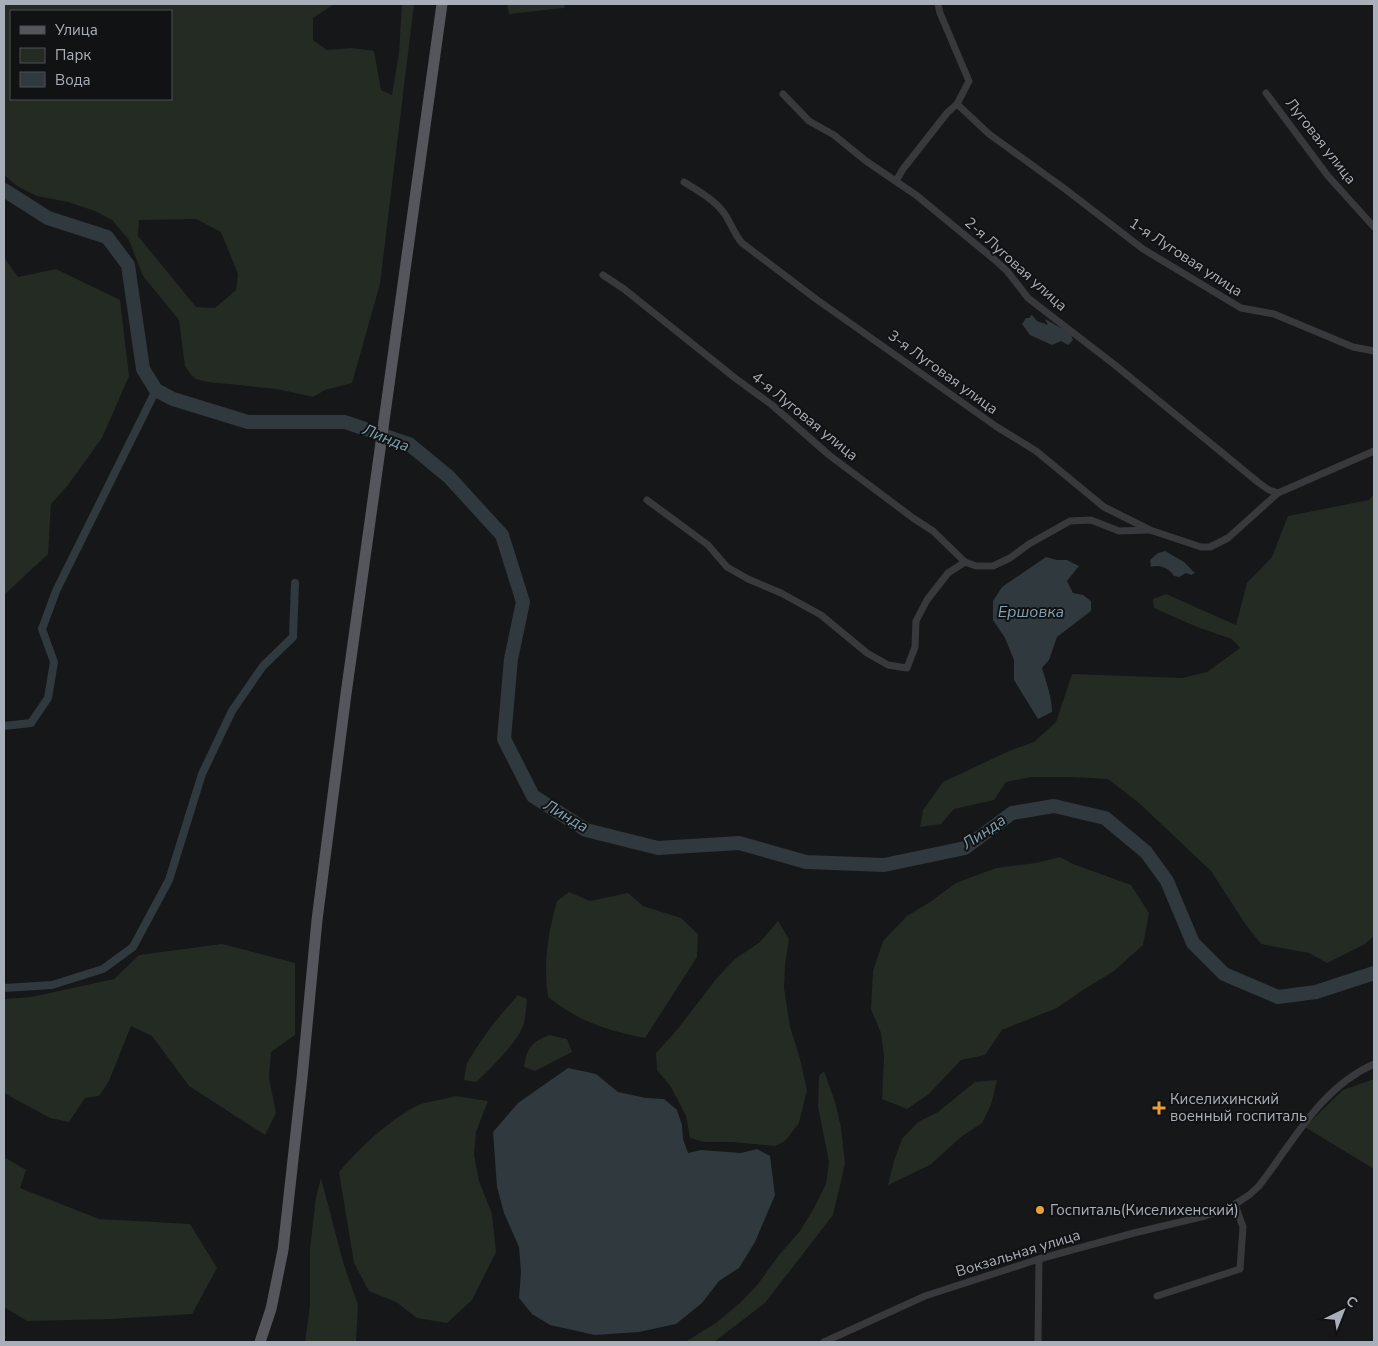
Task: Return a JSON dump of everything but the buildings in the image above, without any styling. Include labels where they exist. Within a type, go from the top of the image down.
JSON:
[{"type":"main road","points":[[260,1342],[271,1309],[284,1242],[317,920],[346,694],[442,4]]},
{"type":"street","points":[[896,181],[903,169],[947,113],[958,104],[969,81],[940,13],[938,4]]},
{"type":"street","name":"Луговая улица","points":[[1266,93],[1328,176],[1374,227]]},
{"type":"street","name":"2-я Луговая улица","points":[[783,94],[809,121],[834,135],[866,161],[896,181],[995,260],[1007,271],[1028,298],[1115,364],[1259,483],[1278,494]]},
{"type":"street","name":"1-я Луговая улица","points":[[958,104],[990,134],[1143,249],[1241,308],[1274,314],[1353,347],[1374,351]]},
{"type":"street","name":"3-я Луговая улица","points":[[684,182],[722,210],[734,235],[742,243],[816,299],[997,427],[1036,451],[1104,507],[1150,530],[1201,547],[1210,547],[1228,538],[1278,494]]},
{"type":"street","name":"4-я Луговая улица","points":[[603,275],[624,289],[735,378],[772,405],[829,455],[913,518],[934,531],[965,562]]},
{"type":"street","points":[[1278,494],[1374,451]]},
{"type":"street","points":[[647,500],[708,545],[727,567],[748,580],[780,593],[822,615],[867,653],[888,665],[907,668],[915,647],[916,621],[927,600],[948,573],[965,562],[976,566],[993,566],[1010,558],[1070,521],[1091,520],[1119,531],[1150,530]]},
{"type":"street","name":"Вокзальная улица","points":[[824,1342],[924,1296],[1039,1259],[1205,1216],[1235,1206],[1259,1186],[1324,1100],[1347,1079],[1374,1064]]},
{"type":"street","points":[[1157,1296],[1240,1269],[1243,1227],[1235,1206]]},
{"type":"street","points":[[1038,1342],[1039,1259]]},
{"type":"green space","points":[[4,4],[334,4],[313,18],[313,40],[327,50],[352,48],[374,51],[381,90],[392,95],[399,53],[402,4],[414,4],[380,284],[352,383],[325,390],[313,397],[277,389],[208,382],[196,379],[185,366],[179,320],[143,276],[129,240],[112,220],[95,211],[68,202],[37,196],[17,186],[4,175]],"holes":[[[196,219],[221,232],[238,274],[236,290],[215,308],[196,307],[138,236],[139,220]]]},
{"type":"green space","points":[[507,4],[565,4],[564,8],[509,14]]},
{"type":"green space","points":[[4,257],[18,277],[56,269],[120,300],[129,376],[102,438],[68,485],[51,504],[48,554],[4,595]]},
{"type":"green space","points":[[1374,494],[1374,936],[1365,944],[1327,963],[1309,953],[1261,944],[1246,925],[1211,871],[1139,803],[1108,779],[1031,777],[1006,782],[994,800],[954,809],[941,824],[920,827],[923,810],[943,782],[1009,751],[1034,742],[1056,722],[1072,674],[1182,678],[1207,672],[1240,648],[1232,639],[1197,627],[1154,608],[1153,599],[1166,594],[1236,625],[1247,583],[1272,557],[1288,516],[1369,500]]},
{"type":"green space","points":[[1060,857],[1073,864],[1131,885],[1149,913],[1143,945],[1114,971],[1057,1008],[1002,1030],[985,1055],[961,1060],[929,1094],[907,1109],[882,1099],[884,1057],[881,1033],[871,1009],[873,971],[883,941],[907,916],[956,883],[996,868],[1036,863]]},
{"type":"green space","points":[[569,892],[590,901],[628,893],[643,906],[681,918],[698,934],[697,957],[645,1038],[617,1032],[582,1019],[548,997],[546,960],[551,925],[557,901]]},
{"type":"green space","points":[[778,921],[789,939],[784,988],[790,1027],[807,1090],[799,1123],[785,1141],[775,1146],[732,1142],[704,1142],[690,1138],[686,1116],[671,1087],[657,1070],[656,1053],[676,1031],[717,978],[735,959],[760,942]]},
{"type":"green space","points":[[222,944],[295,963],[295,1035],[271,1052],[269,1078],[276,1113],[265,1135],[189,1086],[152,1036],[131,1026],[109,1081],[99,1096],[85,1098],[69,1122],[50,1118],[4,1093],[4,999],[31,997],[114,979],[139,955]]},
{"type":"green space","points":[[518,995],[527,999],[525,1020],[515,1040],[476,1082],[464,1080],[467,1063],[479,1044],[493,1024]]},
{"type":"green space","points":[[550,1035],[567,1039],[572,1052],[535,1071],[524,1067],[526,1055],[531,1046]]},
{"type":"green space","points":[[824,1071],[835,1102],[841,1127],[845,1164],[833,1215],[765,1303],[714,1342],[685,1342],[716,1323],[741,1302],[758,1284],[779,1255],[800,1231],[813,1210],[826,1184],[829,1162],[818,1106],[819,1076]]},
{"type":"green space","points":[[1374,1079],[1374,1169],[1305,1127],[1343,1090]]},
{"type":"green space","points":[[997,1080],[991,1105],[982,1123],[961,1137],[930,1165],[888,1185],[902,1139],[918,1122],[938,1112],[975,1082]]},
{"type":"green space","points":[[455,1096],[488,1101],[476,1132],[474,1155],[479,1181],[492,1214],[496,1252],[472,1300],[447,1323],[417,1318],[396,1302],[369,1291],[354,1263],[339,1172],[373,1136],[403,1114],[419,1105]]},
{"type":"green space","points":[[4,1157],[26,1170],[20,1188],[99,1219],[190,1224],[217,1268],[192,1314],[112,1319],[27,1321],[4,1307]]},
{"type":"green space","points":[[321,1178],[343,1262],[358,1305],[356,1342],[305,1342],[310,1306],[310,1249],[316,1197]]},
{"type":"water","points":[[1032,315],[1037,321],[1048,325],[1045,319],[1070,333],[1073,340],[1068,345],[1061,341],[1052,345],[1030,335],[1022,324],[1026,318],[1030,318]]},
{"type":"water","points":[[1165,551],[1184,562],[1195,573],[1191,575],[1186,573],[1179,577],[1174,576],[1164,567],[1151,567],[1150,560],[1158,553]]},
{"type":"water","name":"Ершовка","points":[[1046,557],[1067,560],[1079,566],[1067,581],[1073,593],[1083,595],[1091,601],[1091,611],[1057,637],[1049,660],[1042,668],[1050,695],[1052,712],[1038,719],[1014,680],[1014,660],[1005,638],[993,620],[993,601],[1002,587]]},
{"type":"water","points":[[568,1068],[596,1074],[618,1092],[646,1098],[664,1099],[677,1110],[688,1153],[701,1150],[741,1153],[757,1149],[770,1156],[775,1195],[755,1242],[739,1268],[719,1281],[702,1303],[676,1324],[639,1332],[595,1335],[550,1325],[532,1314],[519,1298],[521,1272],[519,1247],[504,1213],[497,1187],[493,1132],[518,1103]]},
{"type":"waterway","name":"Линда","points":[[4,190],[48,218],[107,237],[128,265],[143,369],[156,390],[173,399],[248,422],[345,422],[409,444],[449,477],[502,535],[523,602],[511,659],[504,739],[533,796],[586,830],[658,848],[739,843],[806,862],[884,865],[965,848],[1012,813],[1054,806],[1105,818],[1146,852],[1167,881],[1193,943],[1224,974],[1278,997],[1316,992],[1374,973]]},
{"type":"waterway","points":[[4,726],[31,723],[48,698],[54,662],[42,629],[56,591],[156,390]]},
{"type":"waterway","points":[[4,988],[52,985],[103,969],[133,947],[169,880],[202,774],[232,711],[263,666],[293,637],[295,583]]},
{"type":"place","name":"Киселихинский военный госпиталь","points":[[1159,1108]]},
{"type":"place","name":"Госпиталь(Киселихенский)","points":[[1040,1210]]}]
